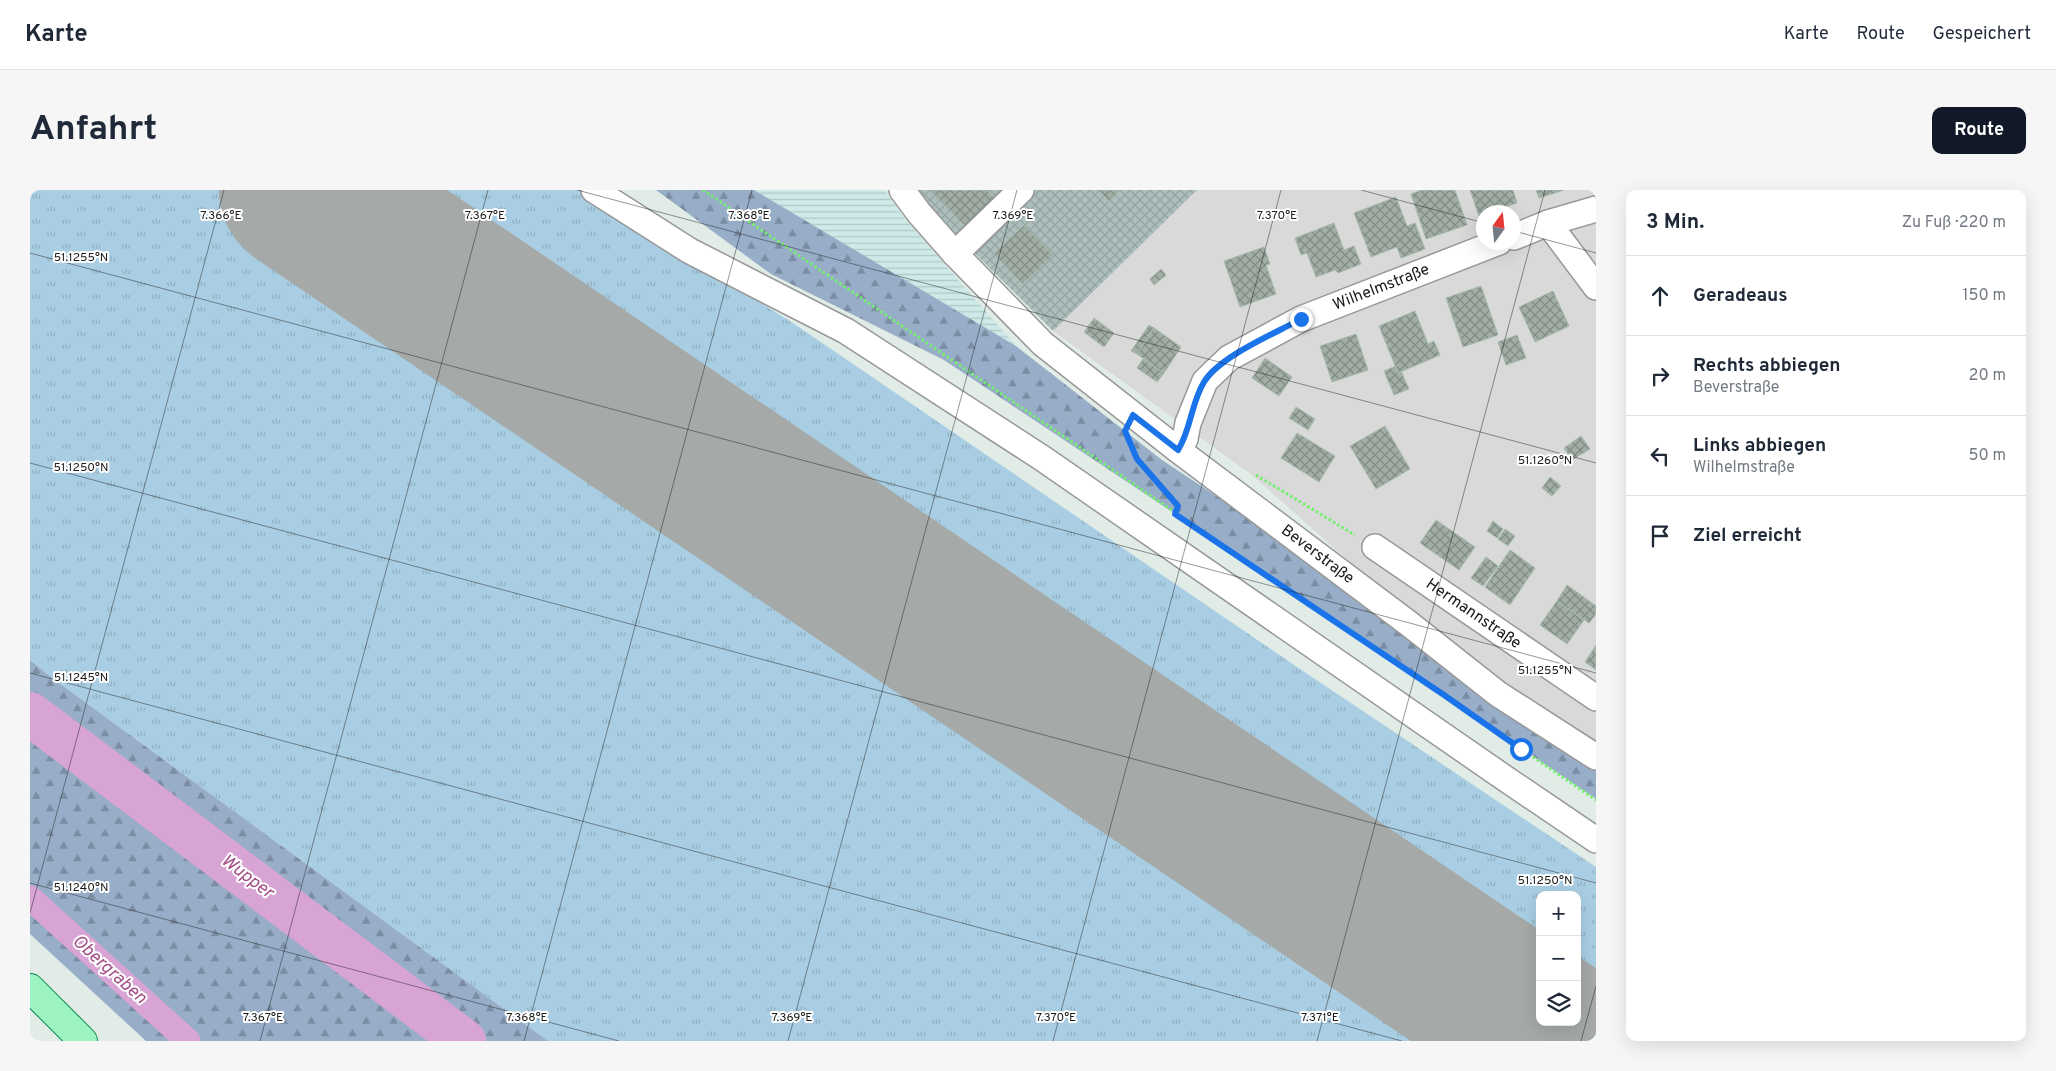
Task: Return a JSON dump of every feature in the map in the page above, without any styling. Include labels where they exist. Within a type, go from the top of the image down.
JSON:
[{"type":"main road","points":[[30,988],[83,1041]]},
{"type":"street","points":[[594,190],[690,250],[854,336],[1042,458],[1596,840]]},
{"type":"street","name":"Beverstraße","points":[[902,190],[919,213],[955,254],[1043,344],[1178,450],[1401,617],[1498,694],[1596,757]]},
{"type":"street","points":[[955,254],[1021,190]]},
{"type":"street","points":[[1521,234],[1548,223],[1596,209]]},
{"type":"street","points":[[1548,223],[1596,287]]},
{"type":"street","name":"Wilhelmstraße","points":[[1178,450],[1185,439],[1188,423],[1205,381],[1229,358],[1301,319],[1478,250]]},
{"type":"street","name":"Hermannstraße","points":[[1375,547],[1596,698]]},
{"type":"path","points":[[703,190],[1596,800]]},
{"type":"path","points":[[1133,415],[1125,431],[1137,459],[1178,506],[1175,514]]},
{"type":"path","points":[[1249,471],[1375,547]]},
{"type":"shaded area","points":[[754,190],[885,190],[904,218],[1016,346]]},
{"type":"shaded area","points":[[918,190],[1197,190],[1053,331],[937,216]]},
{"type":"shaded area","points":[[1197,190],[1596,190],[1596,757],[1498,694],[1252,475],[1053,331]]},
{"type":"green space","points":[[30,190],[580,190],[793,323],[1300,669],[1596,867],[1596,1041],[548,1041],[30,660]]},
{"type":"green space","points":[[656,190],[754,190],[1016,346],[1162,460],[1408,623],[1596,757],[1596,799],[1180,517],[944,360],[771,274]]},
{"type":"green space","points":[[30,660],[548,1041],[146,1041],[30,934]]},
{"type":"building","points":[[931,190],[987,190],[995,199],[965,226]]},
{"type":"building","points":[[1098,190],[1120,190],[1109,201]]},
{"type":"building","points":[[1422,190],[1455,190],[1467,225],[1426,239],[1411,194]]},
{"type":"building","points":[[1470,190],[1513,190],[1517,203],[1511,205],[1476,205],[1476,207]]},
{"type":"building","points":[[1536,190],[1564,190],[1539,198]]},
{"type":"building","points":[[1396,197],[1407,226],[1415,223],[1425,249],[1401,258],[1397,247],[1371,257],[1354,213]]},
{"type":"building","points":[[1334,223],[1344,250],[1354,246],[1361,264],[1338,273],[1335,270],[1316,277],[1307,253],[1301,255],[1295,238]]},
{"type":"building","points":[[1024,225],[1053,255],[1023,284],[994,254]]},
{"type":"building","points":[[1264,247],[1270,264],[1266,265],[1276,294],[1240,307],[1224,261]]},
{"type":"building","points":[[1161,269],[1166,275],[1154,285],[1150,279]]},
{"type":"building","points":[[1481,286],[1498,335],[1463,347],[1446,298]]},
{"type":"building","points":[[1553,291],[1569,326],[1535,342],[1519,307]]},
{"type":"building","points":[[1415,311],[1428,344],[1434,341],[1440,355],[1398,373],[1379,326]]},
{"type":"building","points":[[1094,318],[1114,333],[1104,347],[1084,332]]},
{"type":"building","points":[[1149,325],[1154,328],[1137,354],[1131,351]]},
{"type":"building","points":[[1154,328],[1181,347],[1164,373],[1137,354]]},
{"type":"building","points":[[1356,334],[1368,370],[1332,382],[1320,346]]},
{"type":"building","points":[[1517,335],[1526,358],[1506,365],[1498,342]]},
{"type":"building","points":[[1265,358],[1292,377],[1279,396],[1252,378]]},
{"type":"building","points":[[1143,359],[1164,373],[1157,382],[1137,368]]},
{"type":"building","points":[[1396,366],[1398,373],[1401,371],[1409,389],[1394,395],[1384,371]]},
{"type":"building","points":[[1296,407],[1315,419],[1308,430],[1289,418]]},
{"type":"building","points":[[1385,426],[1410,469],[1376,489],[1350,446]]},
{"type":"building","points":[[1297,433],[1335,456],[1319,482],[1281,458]]},
{"type":"building","points":[[1581,436],[1590,449],[1572,460],[1564,448]]},
{"type":"building","points":[[1550,477],[1561,486],[1552,496],[1542,488]]},
{"type":"building","points":[[1436,520],[1475,547],[1459,570],[1420,543]]},
{"type":"building","points":[[1493,521],[1503,529],[1497,538],[1487,531]]},
{"type":"building","points":[[1505,529],[1515,536],[1508,546],[1498,539]]},
{"type":"building","points":[[1510,550],[1535,568],[1510,605],[1485,587]]},
{"type":"building","points":[[1486,557],[1498,566],[1483,586],[1471,578]]},
{"type":"building","points":[[1567,585],[1596,606],[1596,614],[1589,623],[1557,601]]},
{"type":"building","points":[[1557,601],[1584,620],[1567,644],[1540,625]]},
{"type":"building","points":[[1596,645],[1596,670],[1585,662]]},
{"type":"waterway","name":"Wupper","points":[[30,714],[464,1041]]},
{"type":"waterway","name":"Obergraben","points":[[30,898],[188,1041]]},
{"type":"runway","points":[[301,190],[1557,1041]]},
{"type":"route","points":[[1301,319],[1229,358],[1205,381],[1188,423],[1185,439],[1178,450],[1133,415],[1125,431],[1137,459],[1178,506],[1175,514],[1521,749]]}]
